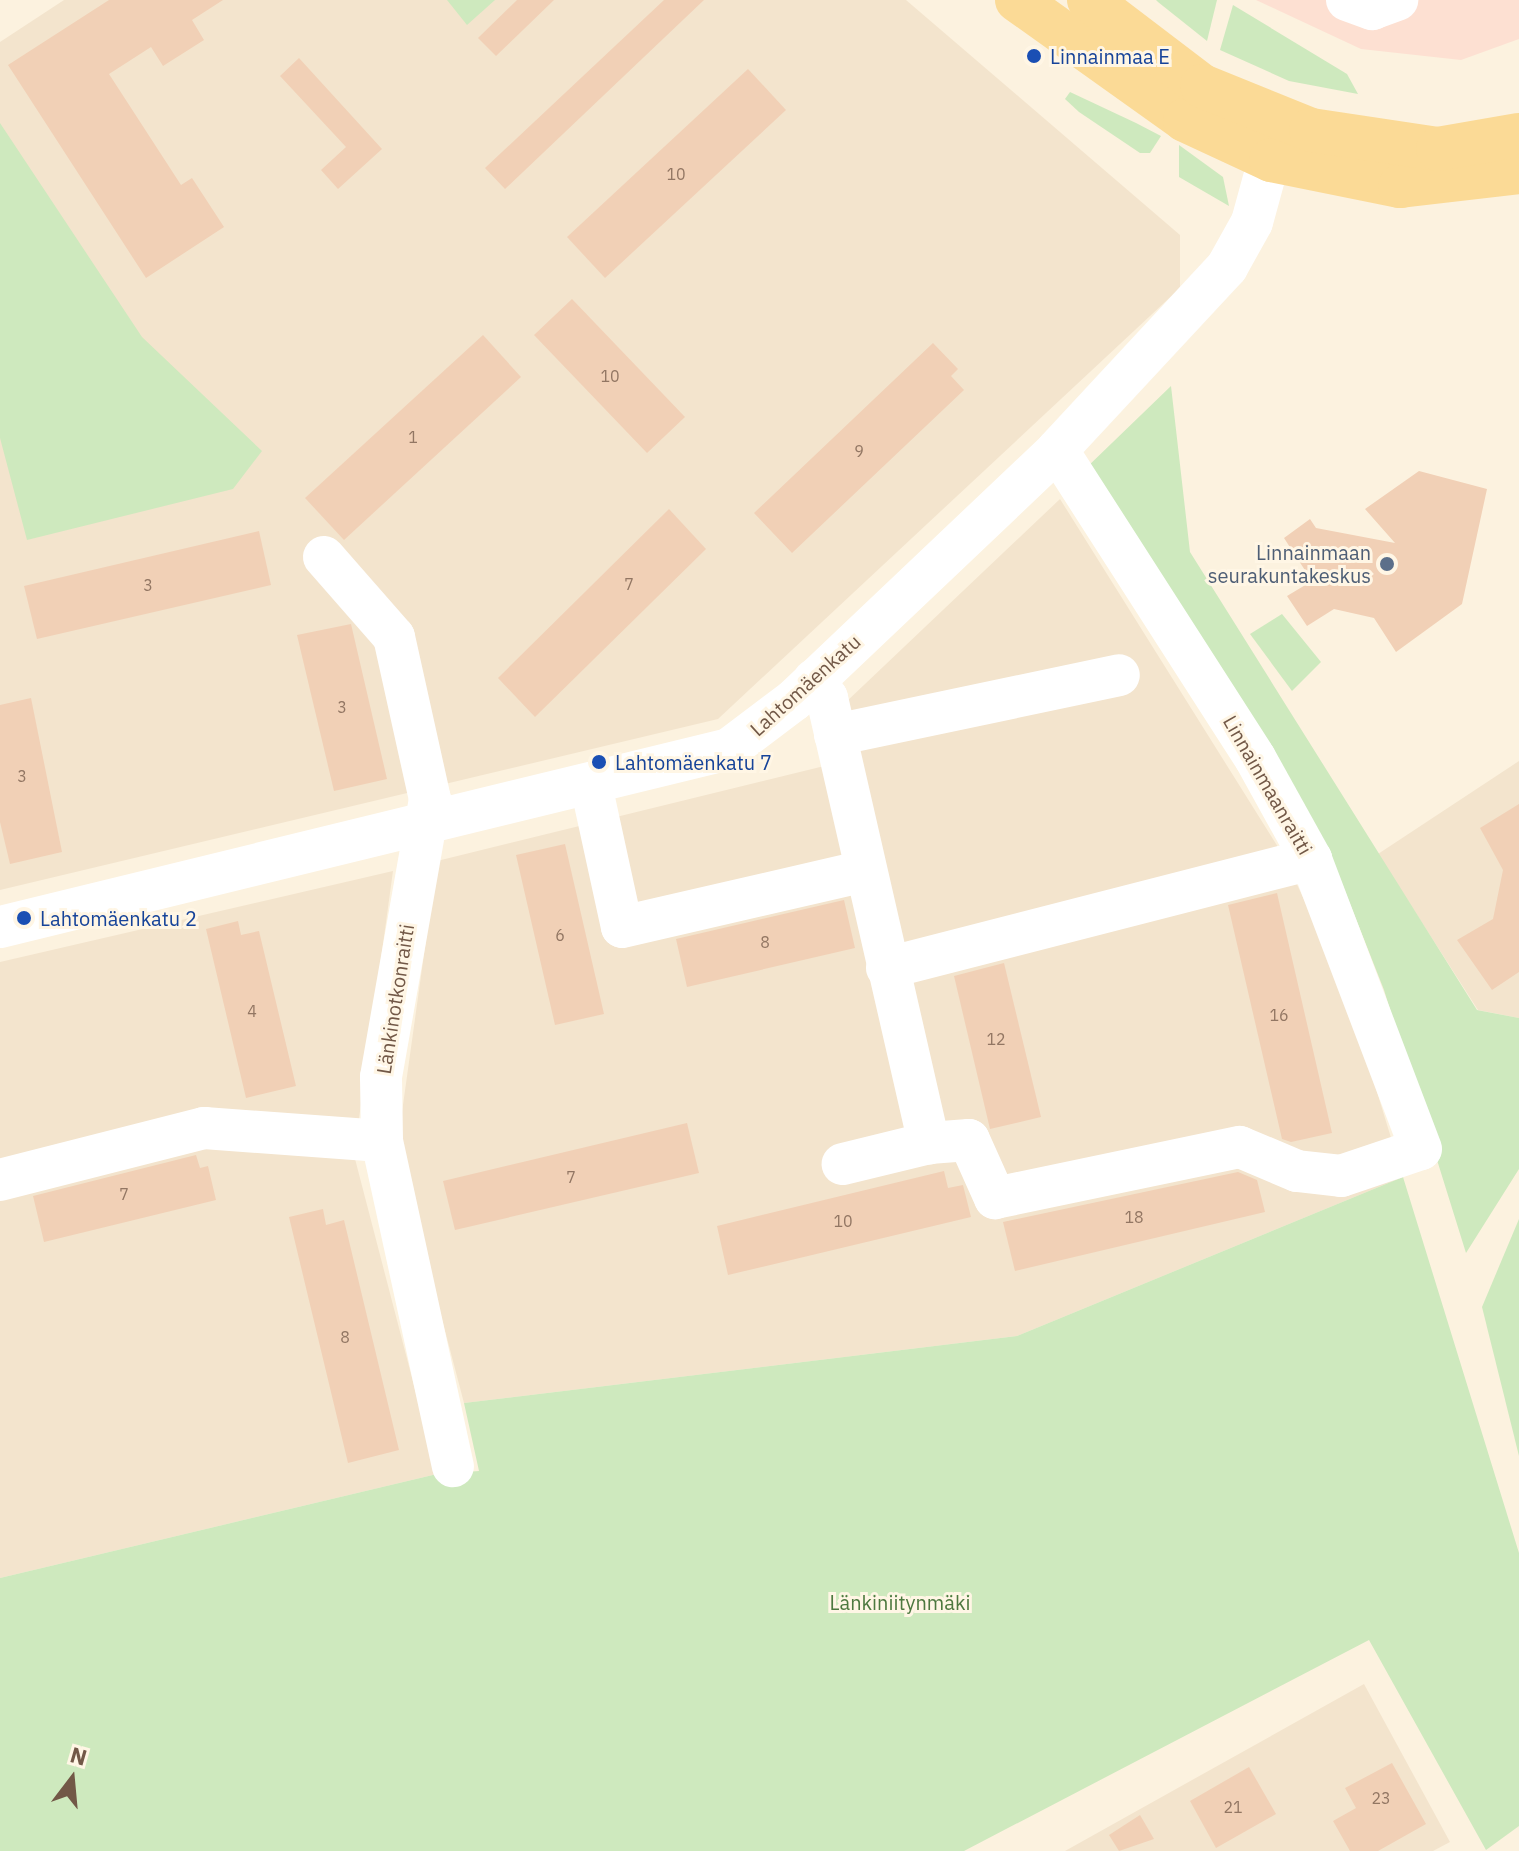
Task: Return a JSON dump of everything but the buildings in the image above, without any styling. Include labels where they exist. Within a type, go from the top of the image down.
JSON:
[{"type":"main road","points":[[1017,0],[1185,120],[1275,139],[1438,149],[1519,135]]},
{"type":"main road","points":[[1089,0],[1275,139],[1400,186],[1519,172]]},
{"type":"street","points":[[1347,0],[1372,9],[1397,0]]},
{"type":"street","name":"Lahtomäenkatu","points":[[0,927],[729,749],[814,680],[1057,450],[1227,267],[1275,139]]},
{"type":"street","name":"Linnainmaanraitti","points":[[929,1143],[969,1140],[995,1198],[1005,1199],[1240,1147],[1297,1171],[1341,1176],[1421,1149],[1311,859],[1255,758],[1057,450]]},
{"type":"street","name":"Länkinotkonraitti","points":[[324,557],[394,637],[430,799],[381,1077],[382,1141],[453,1466]]},
{"type":"street","points":[[835,735],[1119,675]]},
{"type":"street","points":[[814,680],[827,698],[864,871],[929,1143],[843,1164]]},
{"type":"street","points":[[591,785],[622,927],[864,871]]},
{"type":"street","points":[[887,968],[1311,859]]},
{"type":"street","points":[[0,1180],[204,1128],[382,1141]]},
{"type":"shaded area","points":[[64,0],[906,0],[1180,235],[1180,288],[718,719],[0,890],[0,42]]},
{"type":"shaded area","points":[[1256,0],[1519,0],[1519,39],[1461,60],[1361,49]]},
{"type":"shaded area","points":[[1060,499],[1283,855],[1344,984],[1403,1177],[1017,1336],[464,1403],[397,1148],[437,861],[857,758],[845,703]]},
{"type":"shaded area","points":[[1519,761],[1519,1018],[1478,1010],[1378,854]]},
{"type":"shaded area","points":[[393,871],[354,1155],[437,1474],[0,1578],[0,962]]},
{"type":"shaded area","points":[[1364,1684],[1450,1842],[1433,1851],[1065,1851]]},
{"type":"green space","points":[[447,0],[495,0],[467,25]]},
{"type":"green space","points":[[1156,0],[1217,0],[1207,41],[1158,2]]},
{"type":"green space","points":[[1233,5],[1347,74],[1358,94],[1289,81],[1220,50]]},
{"type":"green space","points":[[1070,92],[1161,136],[1150,153],[1140,153],[1079,112],[1065,99]]},
{"type":"green space","points":[[0,123],[142,337],[262,451],[233,489],[27,540],[0,438]]},
{"type":"green space","points":[[1179,145],[1223,177],[1229,206],[1179,177]]},
{"type":"green space","points":[[1171,386],[1190,552],[1477,1010],[1519,1018],[1519,1169],[1466,1253],[1384,990],[1328,848],[1084,470]]},
{"type":"green space","points":[[1282,614],[1321,662],[1292,691],[1250,634]]},
{"type":"green space","name":"Länkiniitynmäki","points":[[1403,1177],[1519,1553],[1519,1826],[1486,1850],[1369,1640],[964,1851],[0,1851],[0,1578],[437,1474],[479,1471],[464,1403],[1017,1336]]},
{"type":"green space","points":[[1519,1219],[1519,1456],[1482,1307]]},
{"type":"place","name":"Linnainmaa E","points":[[1034,56]]},
{"type":"place","name":"Linnainmaan seurakuntakeskus","points":[[1387,564]]},
{"type":"place","name":"Lahtomäenkatu 7","points":[[599,762]]},
{"type":"place","name":"Lahtomäenkatu 2","points":[[24,918]]}]
